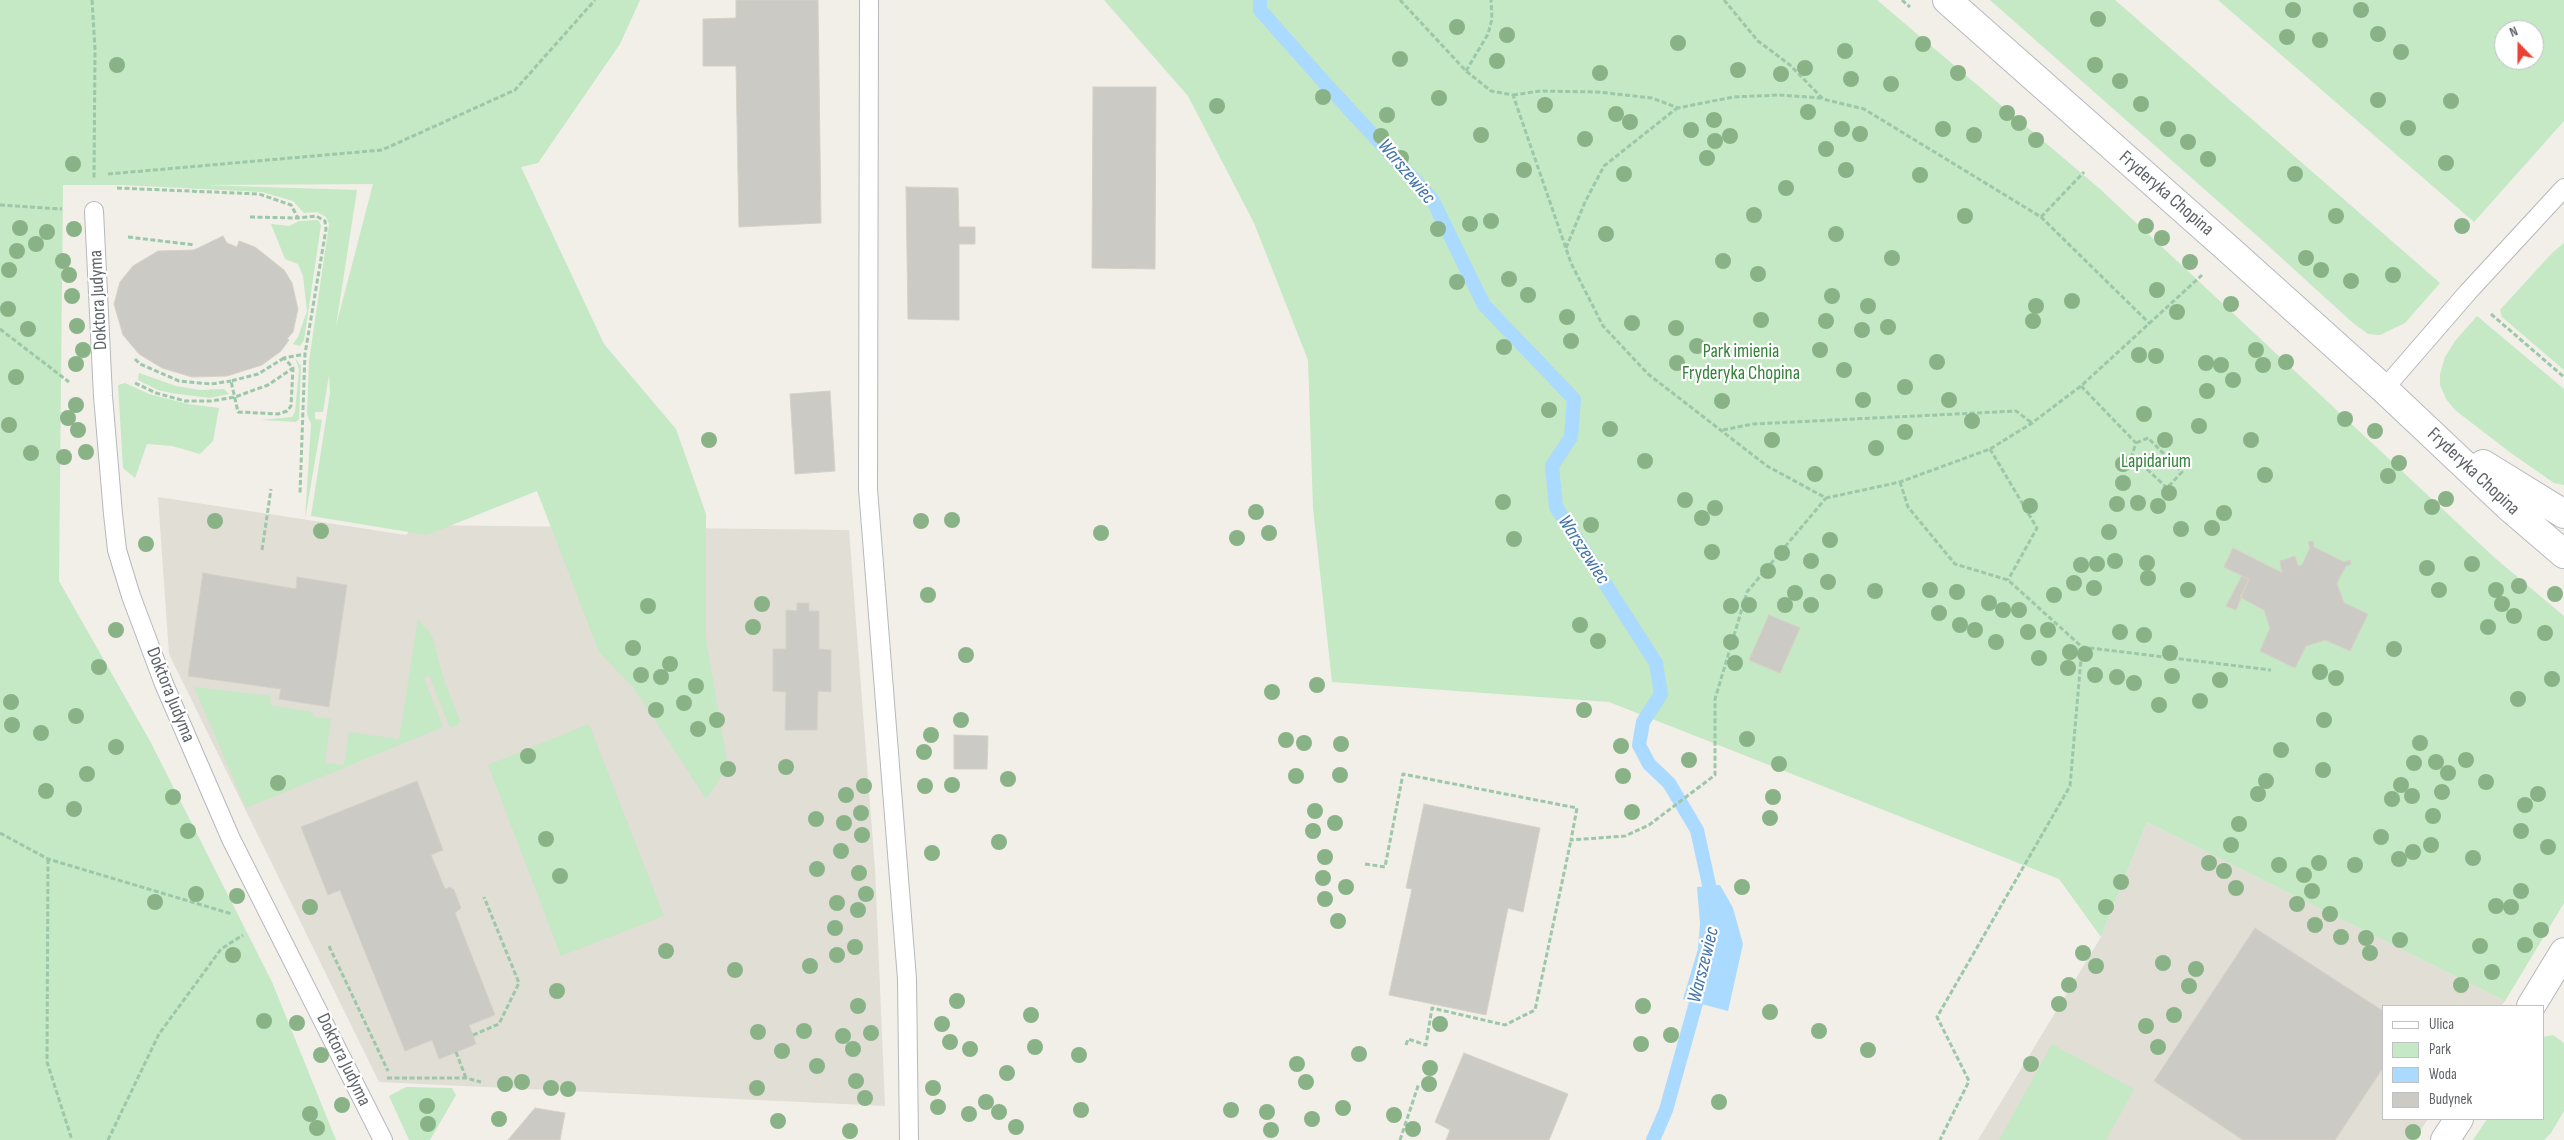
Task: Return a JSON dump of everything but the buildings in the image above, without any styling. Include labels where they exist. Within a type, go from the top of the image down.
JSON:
[{"type":"street","name":"Fryderyka Chopina","points":[[1947,0],[2384,389],[2508,506],[2564,554]]},
{"type":"street","name":"Fryderyka Chopina","points":[[2384,389],[2494,472],[2564,514]]},
{"type":"street","points":[[2532,1005],[2564,952]]},
{"type":"street","points":[[2445,1140],[2459,1120]]},
{"type":"lane","points":[[869,0],[868,489],[906,979],[909,1140]]},
{"type":"lane","points":[[2384,389],[2468,292],[2564,188]]},
{"type":"lane","name":"Doktora Judyma","points":[[94,211],[103,387],[117,550],[131,596],[164,684],[231,839],[272,916],[383,1140]]},
{"type":"path","points":[[0,205],[94,211],[95,49],[92,0]]},
{"type":"path","points":[[108,174],[382,150],[515,90],[595,0]]},
{"type":"path","points":[[1400,0],[1466,71],[1491,91],[1513,96],[1540,90],[1598,92],[1652,98],[1678,108]]},
{"type":"path","points":[[1466,71],[1488,34],[1492,19],[1491,0]]},
{"type":"path","points":[[1724,0],[1758,41],[1790,65],[1823,98]]},
{"type":"path","points":[[1566,249],[1585,202],[1604,166],[1678,108],[1733,97],[1779,95],[1823,98],[1864,109],[2041,217],[2150,324]]},
{"type":"path","points":[[1513,96],[1570,263],[1603,326],[1648,374],[1767,466],[1826,498]]},
{"type":"path","points":[[2041,217],[2084,172]]},
{"type":"path","points":[[111,188],[259,194],[291,205],[298,218]]},
{"type":"path","points":[[250,217],[322,218],[326,228],[305,354],[300,493]]},
{"type":"path","points":[[121,236],[195,245]]},
{"type":"path","points":[[1571,840],[1625,836],[1649,825],[1715,775],[1716,699],[1747,592],[1826,498],[1900,482],[1990,449],[2032,422],[2081,386],[2208,270]]},
{"type":"path","points":[[2491,314],[2564,377]]},
{"type":"path","points":[[0,330],[78,389],[103,387],[126,379],[156,393],[185,401],[211,402],[235,397],[268,385],[294,368]]},
{"type":"path","points":[[134,358],[140,364],[179,381],[211,384],[258,374],[284,358],[305,354]]},
{"type":"path","points":[[231,381],[238,412],[278,414],[287,411],[292,406],[294,368],[284,358]]},
{"type":"path","points":[[2081,386],[2136,443]]},
{"type":"path","points":[[1722,430],[1753,424],[2016,411],[2032,422]]},
{"type":"path","points":[[2148,438],[2182,472],[2167,488],[2132,455],[2136,443],[2148,438]]},
{"type":"path","points":[[1990,449],[2037,528],[2008,580]]},
{"type":"path","points":[[1900,482],[1908,507],[1955,564],[2008,580],[2082,647],[2271,670]]},
{"type":"path","points":[[262,550],[271,489]]},
{"type":"path","points":[[1940,1140],[1969,1081],[1938,1018],[2070,786],[2082,647]]},
{"type":"path","points":[[1365,864],[1385,867],[1403,774],[1577,808],[1535,1010],[1505,1025],[1432,1008],[1426,1045],[1408,1039],[1406,1046]]},
{"type":"path","points":[[0,833],[48,859],[248,919],[272,916]]},
{"type":"path","points":[[48,859],[47,1062],[72,1140]]},
{"type":"path","points":[[472,1035],[499,1024],[519,983],[484,898]]},
{"type":"path","points":[[108,1140],[159,1034],[221,949],[272,916]]},
{"type":"path","points":[[329,946],[390,1076]]},
{"type":"path","points":[[456,1052],[466,1078]]},
{"type":"path","points":[[359,1093],[390,1076],[466,1078],[481,1082]]},
{"type":"path","points":[[1400,1140],[1419,1083]]},
{"type":"shaded area","points":[[158,497],[406,535],[414,525],[849,530],[875,869],[885,1106],[379,1082],[169,654]]},
{"type":"shaded area","points":[[2147,822],[2505,1001],[2502,1005],[2382,1005],[2382,1120],[2427,1120],[2414,1140],[1978,1140],[2101,937]]},
{"type":"green space","points":[[0,0],[640,0],[620,44],[538,163],[521,167],[604,344],[676,429],[706,514],[706,639],[728,767],[706,799],[634,688],[599,652],[537,491],[427,535],[311,516],[330,393],[329,375],[323,412],[315,412],[315,419],[322,420],[305,519],[311,424],[307,414],[309,361],[329,224],[326,217],[317,212],[304,213],[293,201],[262,192],[122,185],[63,185],[59,581],[150,741],[272,982],[336,1140],[0,1140]],"holes":[[[373,184],[336,326],[357,190],[203,185]]]},
{"type":"green space","name":"Park imienia Fryderyka Chopina","points":[[1104,0],[1877,0],[2100,189],[2496,559],[2564,616],[2564,903],[2505,1001],[2147,822],[2101,937],[2059,879],[1609,702],[1332,682],[1313,508],[1308,360],[1254,223],[1188,96]]},
{"type":"green space","points":[[1990,0],[2115,0],[2440,283],[2405,323],[2380,335],[2368,334],[2353,323]]},
{"type":"green space","points":[[2218,0],[2564,0],[2564,121],[2474,222]]},
{"type":"green space","points":[[318,220],[321,225],[304,340],[300,346],[293,344],[298,337],[307,311],[303,276],[298,264],[285,259],[271,224],[289,226],[299,221]]},
{"type":"green space","points":[[2564,243],[2564,370],[2502,317],[2500,310],[2552,253]]},
{"type":"green space","points":[[2477,316],[2564,389],[2564,485],[2554,483],[2511,453],[2455,410],[2446,399],[2440,385],[2440,374],[2445,357],[2455,341]]},
{"type":"green space","points":[[295,358],[301,366],[299,419],[296,422],[261,420],[292,417],[295,412],[299,369]]},
{"type":"green space","points":[[139,373],[176,386],[200,390],[224,389],[229,394],[210,398],[158,390],[138,380]]},
{"type":"green space","points":[[125,383],[149,394],[188,404],[219,408],[213,441],[200,454],[172,446],[147,444],[135,478],[123,468],[118,385]]},
{"type":"green space","points":[[418,619],[432,635],[443,677],[460,721],[458,725],[450,728],[429,675],[424,678],[443,727],[246,808],[194,687],[271,696],[270,705],[312,712],[315,717],[331,719],[325,763],[344,765],[349,732],[399,739]]},
{"type":"green space","points":[[589,724],[664,916],[561,956],[488,765]]},
{"type":"green space","points":[[2553,1035],[2564,1043],[2564,1111],[2551,1133],[2544,1140],[2473,1140],[2486,1120],[2544,1120],[2544,1037]]},
{"type":"green space","points":[[2052,1044],[2134,1089],[2106,1140],[1999,1140]]},
{"type":"green space","points":[[406,1087],[452,1088],[456,1095],[430,1140],[409,1140],[389,1096]]},
{"type":"water","points":[[1720,885],[1733,908],[1743,944],[1728,1011],[1683,999],[1698,949],[1700,923],[1697,887]]},
{"type":"waterway","name":"Warszewiec","points":[[1260,0],[1260,10],[1432,199],[1484,305],[1574,399],[1571,437],[1552,466],[1556,507],[1656,663],[1661,694],[1643,722],[1639,745],[1649,764],[1669,783],[1697,830],[1713,903]]},
{"type":"waterway","name":"Warszewiec","points":[[1653,1140],[1666,1110],[1701,985]]},
{"type":"park label","name":"Lapidarium","points":[[2156,462]]}]
